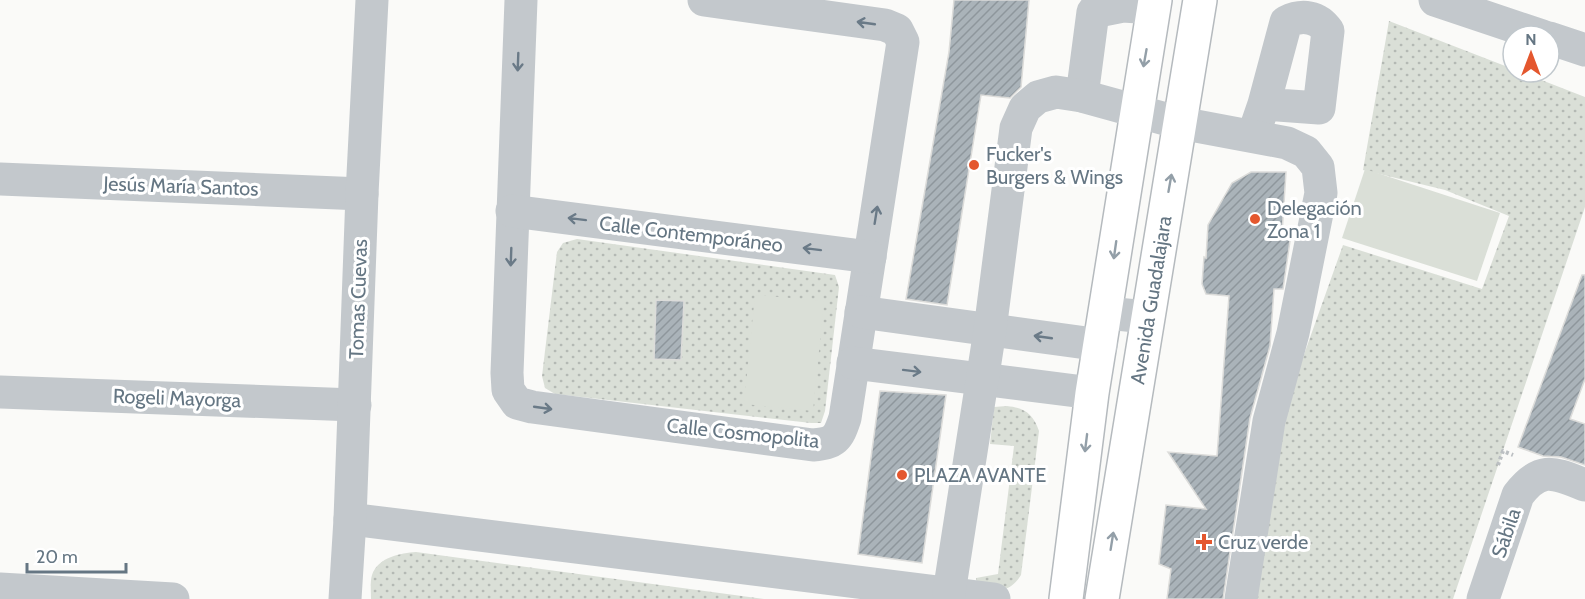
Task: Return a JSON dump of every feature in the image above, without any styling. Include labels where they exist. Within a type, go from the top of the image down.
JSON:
[{"type":"main road","name":"Avenida Guadalajara","points":[[1102,599],[1200,0]]},
{"type":"main road","points":[[1066,599],[1092,393],[1154,4]]},
{"type":"street","name":"Tomas Cuevas","points":[[345,599],[372,0]]},
{"type":"street","name":"Calle Cosmopolita","points":[[522,0],[507,373],[508,390],[517,403],[532,407],[813,445],[829,443],[840,435],[845,418],[903,42],[897,30],[885,26],[704,0]]},
{"type":"street","points":[[1435,0],[1506,24]]},
{"type":"street","points":[[1082,96],[1093,12],[1124,6],[1154,4]]},
{"type":"street","points":[[1561,42],[1585,50]]},
{"type":"street","points":[[949,593],[990,330],[1016,128],[1025,108],[1038,97],[1056,92],[1082,96],[1180,123],[1287,142],[1306,152],[1318,167],[1321,193],[1293,333],[1269,422],[1241,599]]},
{"type":"street","points":[[1253,136],[1264,104]]},
{"type":"street","name":"Jesús María Santos","points":[[0,179],[362,194]]},
{"type":"street","name":"Calle Contemporáneo","points":[[512,211],[870,257]]},
{"type":"street","points":[[861,312],[1101,345]]},
{"type":"street","points":[[1106,313],[1147,317]]},
{"type":"street","points":[[854,363],[1092,393]]},
{"type":"street","name":"Rogeli Mayorga","points":[[0,392],[354,405]]},
{"type":"street","name":"Sábila","points":[[1483,599],[1518,495],[1529,481],[1540,475],[1552,474],[1585,485]]},
{"type":"street","points":[[350,519],[994,599]]},
{"type":"street","points":[[0,589],[173,599]]},
{"type":"shaded area","points":[[1389,21],[1501,64],[1501,84],[1552,84],[1585,97],[1585,207],[1453,599],[1252,599],[1291,391],[1343,245],[1482,289],[1509,216],[1445,190],[1363,170]]},
{"type":"shaded area","points":[[1365,169],[1500,213],[1477,281],[1342,238]]},
{"type":"shaded area","points":[[577,239],[835,275],[839,287],[825,411],[821,423],[555,394],[545,388],[542,376],[557,252],[563,243]]},
{"type":"shaded area","points":[[755,295],[824,301],[813,411],[744,404]]},
{"type":"shaded area","points":[[994,407],[1019,408],[1028,413],[1039,431],[1021,575],[1007,588],[977,592],[976,578],[998,574],[1014,446],[990,444]]},
{"type":"shaded area","points":[[416,552],[764,599],[371,599],[371,577],[379,564],[397,555]]},
{"type":"building","points":[[954,0],[1029,0],[1021,87],[1010,98],[981,95],[947,305],[906,299],[949,52]]},
{"type":"building","points":[[1251,172],[1286,172],[1282,234],[1291,234],[1283,289],[1274,289],[1270,346],[1250,418],[1223,599],[1167,599],[1171,569],[1159,564],[1166,505],[1206,509],[1168,452],[1217,456],[1229,296],[1206,294],[1202,284],[1208,225],[1232,183]]},
{"type":"building","points":[[1582,275],[1585,275],[1585,379],[1570,419],[1585,424],[1585,465],[1561,457],[1543,456],[1518,447]]},
{"type":"building","points":[[656,300],[684,301],[681,360],[654,359]]},
{"type":"building","name":"PLAZA AVANTE","points":[[880,391],[946,395],[922,563],[858,554]]},
{"type":"place","name":"Fucker's Burgers & Wings","points":[[974,165]]},
{"type":"place","name":"Delegación Zona 1","points":[[1255,219]]},
{"type":"place","name":"PLAZA AVANTE","points":[[902,475]]},
{"type":"place","name":"Cruz verde","points":[[1204,542]]}]
